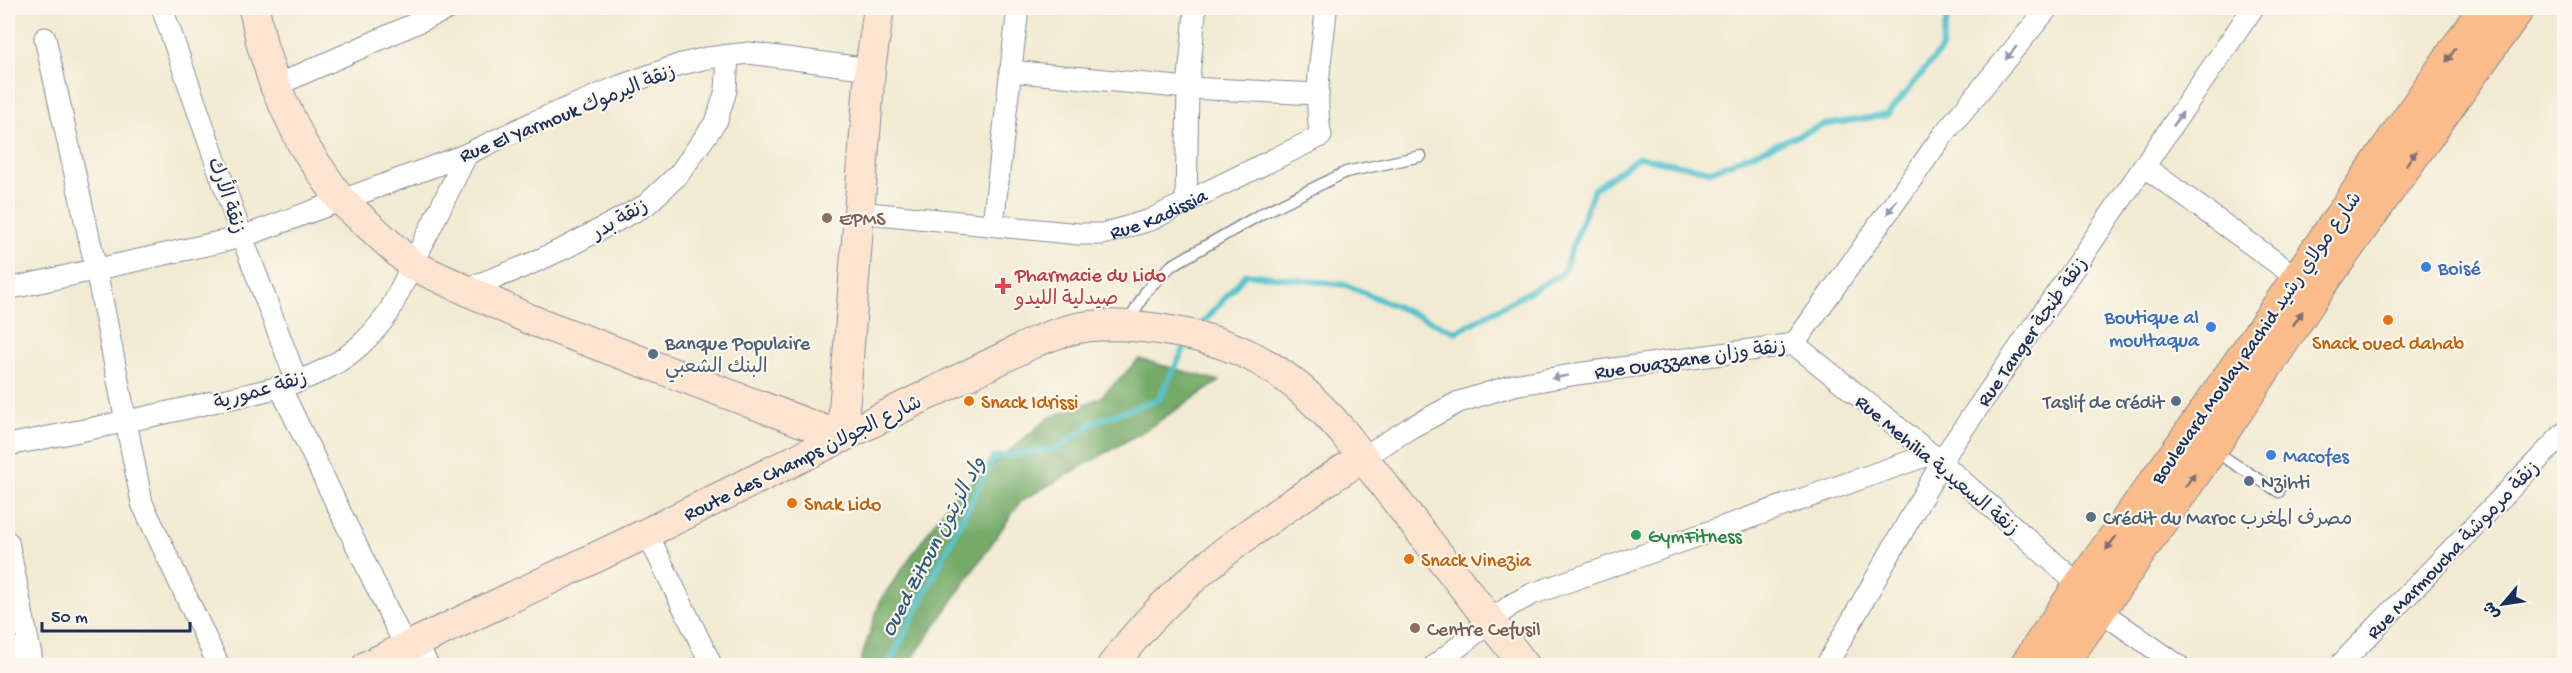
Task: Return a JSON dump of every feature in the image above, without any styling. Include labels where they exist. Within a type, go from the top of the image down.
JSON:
[{"type":"main road","name":"Boulevard Moulay Rachid شارع مولاي رشيد","points":[[2060,666],[2090,598],[2190,434],[2296,277],[2485,8]]},
{"type":"main road","name":"Boulevard Moulay Rachid شارع مولاي رشيد","points":[[2026,666],[2090,598],[2211,449],[2316,291],[2518,8]]},
{"type":"street","name":"زنقة الأرك","points":[[162,8],[242,237],[288,384],[416,651]]},
{"type":"street","points":[[254,8],[262,45],[275,86],[303,145],[340,199],[412,265],[464,290],[622,356],[842,438],[870,69],[879,8]]},
{"type":"street","points":[[275,86],[450,8]]},
{"type":"street","points":[[993,224],[1018,8]]},
{"type":"street","name":"Rue Ouazzane زنقة وزان","points":[[1362,458],[1410,428],[1459,402],[1514,385],[1576,374],[1794,344],[1943,135],[2048,8]]},
{"type":"street","name":"Rue Tanger زنقة طنجة","points":[[1826,666],[1936,458],[2145,167],[2253,8]]},
{"type":"street","name":"Rue Kadissia","points":[[859,212],[1079,234],[1103,234],[1150,220],[1321,136],[1317,116],[1326,12]]},
{"type":"street","points":[[1186,202],[1188,87],[1195,13]]},
{"type":"street","points":[[45,38],[96,269],[142,503],[219,666]]},
{"type":"street","name":"Rue El Yarmouk زنقة اليرموك","points":[[8,289],[242,237],[467,154],[534,122],[620,86],[678,65],[749,53],[870,69]]},
{"type":"street","name":"زنقة بدر","points":[[464,290],[538,261],[646,205],[679,174],[717,120],[726,90],[728,55]]},
{"type":"street","points":[[1010,71],[1188,87],[1318,94]]},
{"type":"street","name":"زنقة عمورية","points":[[8,445],[126,422],[288,384],[329,367],[352,353],[371,337],[388,314],[467,154]]},
{"type":"street","points":[[2145,167],[2296,277]]},
{"type":"street","name":"Route des Champs شارع الجولان","points":[[367,666],[416,651],[647,533],[1036,341],[1063,331],[1089,326],[1135,327],[1187,335],[1251,356],[1294,383],[1320,405],[1525,666]]},
{"type":"street","name":"Rue Mehilia زنقة السعيدية","points":[[1794,344],[1936,458],[2090,598],[2179,666]]},
{"type":"street","name":"Rue Marmoucha زنقة مرموشة","points":[[2339,666],[2565,434]]},
{"type":"street","points":[[1112,666],[1133,637],[1162,605],[1208,565],[1275,514],[1362,458]]},
{"type":"street","points":[[1434,666],[1511,605],[1555,585],[1936,458]]},
{"type":"street","points":[[647,533],[712,666]]},
{"type":"street","points":[[8,542],[32,660]]},
{"type":"street","points":[[8,646],[32,660]]},
{"type":"lane","points":[[1135,327],[1146,291],[1172,267],[1261,214],[1346,172],[1421,156]]},
{"type":"lane","points":[[2211,449],[2278,492]]},
{"type":"green space","points":[[1139,359],[1220,381],[1142,432],[1021,501],[908,665],[859,665],[881,599],[951,499],[1049,418],[1100,398]]},
{"type":"waterway","name":"Oued Zitoun واد الزيتون","points":[[1198,328],[1246,274],[1346,285],[1456,332],[1563,273],[1594,189],[1639,157],[1711,171],[1823,125],[1887,115],[1941,50],[1949,8]]},
{"type":"waterway","name":"Oued Zitoun واد الزيتون","points":[[888,666],[993,458],[1059,448],[1094,422],[1159,399],[1187,343]]},
{"type":"place","name":"EPMS","points":[[827,218]]},
{"type":"place","name":"Boisé","points":[[2426,267]]},
{"type":"place","name":"Pharmacie du Lido صيدلية الليدو","points":[[1003,286]]},
{"type":"place","name":"Snack oued dahab","points":[[2388,320]]},
{"type":"place","name":"Boutique al moultaqua","points":[[2211,327]]},
{"type":"place","name":"Banque Populaire البنك الشعبي","points":[[653,354]]},
{"type":"place","name":"Snack Idrissi","points":[[969,401]]},
{"type":"place","name":"Taslif de crédit","points":[[2176,401]]},
{"type":"place","name":"Macofes","points":[[2271,455]]},
{"type":"place","name":"Nzihti","points":[[2249,481]]},
{"type":"place","name":"Snak Lido","points":[[792,503]]},
{"type":"place","name":"Crédit du Maroc مصرف المغرب","points":[[2091,517]]},
{"type":"place","name":"GymFitness","points":[[1636,535]]},
{"type":"place","name":"Snack Vinezia","points":[[1409,559]]},
{"type":"place","name":"Centre Cefusil","points":[[1415,628]]}]
